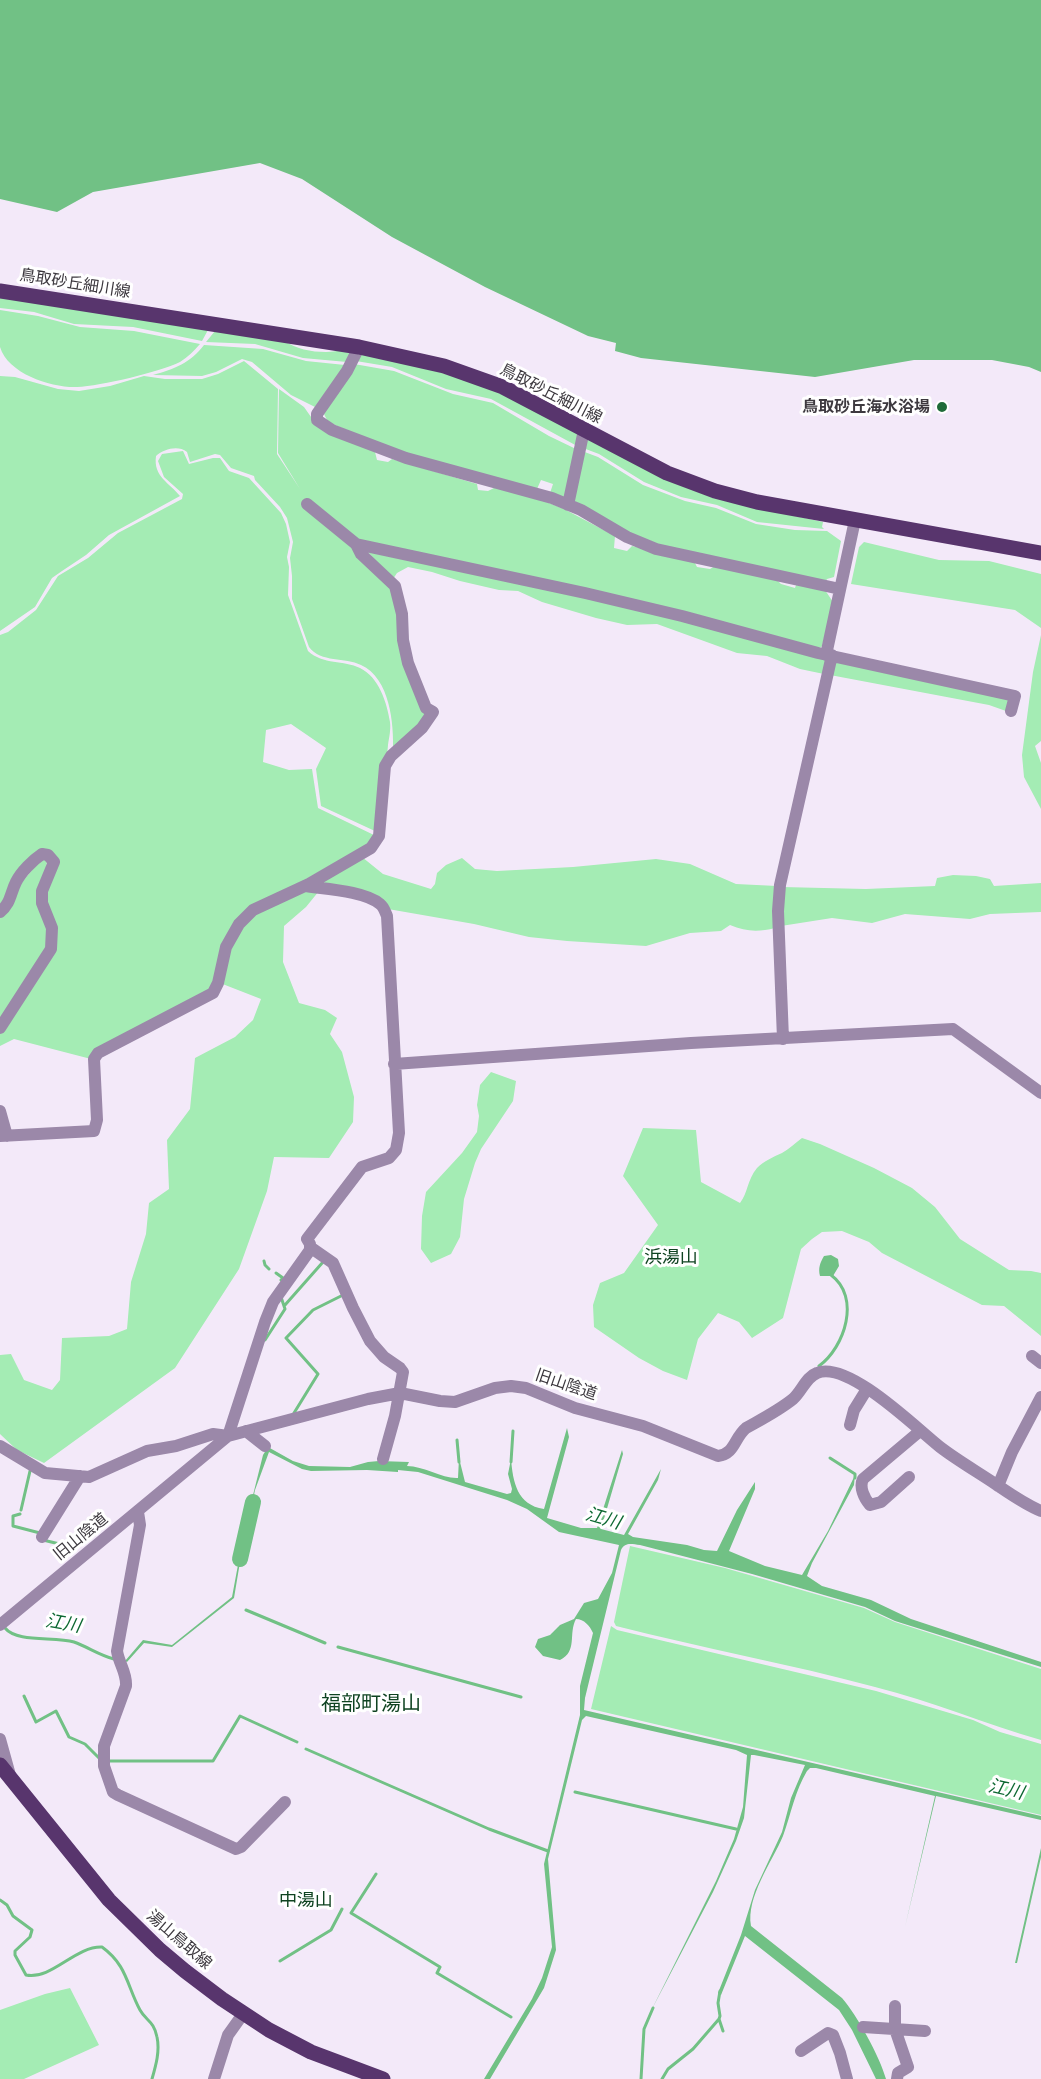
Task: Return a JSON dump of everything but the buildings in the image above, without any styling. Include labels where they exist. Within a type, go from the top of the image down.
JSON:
[{"type":"main road","name":"鳥取砂丘細川線","points":[[0,291],[358,347],[444,366],[503,387],[667,473],[715,491],[757,502],[1041,553]]},
{"type":"main road","name":"湯山鳥取線","points":[[0,1765],[109,1900],[160,1950],[243,2014],[269,2030],[311,2052],[383,2079]]},
{"type":"street","points":[[358,347],[347,371],[317,414],[317,420],[332,430],[406,458],[552,498],[627,537],[656,549],[840,589]]},
{"type":"street","points":[[568,505],[584,430]]},
{"type":"street","points":[[0,1111],[3,1136],[94,1131],[97,1120],[94,1059],[98,1053],[213,993],[218,982],[226,947],[239,924],[254,910],[305,886],[371,848],[379,836],[385,766],[391,756],[422,728],[433,712],[426,708],[408,663],[402,614],[395,586],[361,554],[356,544],[307,504]]},
{"type":"street","points":[[783,1039],[778,911],[780,885],[855,520]]},
{"type":"street","points":[[356,544],[596,596],[829,655],[1015,696],[1011,711]]},
{"type":"street","points":[[0,912],[11,899],[16,882],[36,858],[42,854],[48,855],[54,862],[42,891],[42,903],[52,928],[51,949],[0,1028]]},
{"type":"street","points":[[305,886],[365,897],[380,903],[387,916],[399,1133],[396,1150],[389,1158],[362,1167],[307,1239],[310,1246],[333,1263],[370,1341],[384,1357],[403,1372],[383,1459]]},
{"type":"street","points":[[394,1064],[691,1043],[953,1029],[1041,1092]]},
{"type":"street","points":[[0,1446],[45,1473],[80,1476],[94,1475],[147,1451],[176,1446],[213,1434],[228,1436],[273,1302],[310,1250],[310,1246]]},
{"type":"street","name":"旧山陰道","points":[[0,1624],[228,1436],[326,1409],[400,1393],[455,1402],[495,1388],[511,1386],[526,1388],[575,1408],[643,1426],[718,1456],[730,1452],[741,1432],[746,1428],[778,1411],[795,1397],[808,1379],[816,1373],[825,1371],[836,1373],[867,1389],[894,1407],[920,1431],[962,1462],[1041,1511]]},
{"type":"street","points":[[850,1425],[854,1410],[867,1389]]},
{"type":"street","points":[[998,1486],[1012,1452],[1041,1397]]},
{"type":"street","points":[[246,1431],[265,1446]]},
{"type":"street","points":[[909,1477],[880,1502],[870,1505],[866,1500],[861,1484],[867,1473],[920,1431]]},
{"type":"street","points":[[42,1537],[80,1476]]},
{"type":"street","points":[[138,1512],[140,1525],[117,1651],[127,1678],[126,1686],[102,1755],[113,1792],[236,1849],[241,1847],[285,1802]]},
{"type":"street","points":[[0,1739],[11,1779]]},
{"type":"street","points":[[895,2006],[895,2029],[908,2067],[898,2073],[897,2079]]},
{"type":"street","points":[[214,2079],[228,2035],[243,2014]]},
{"type":"street","points":[[863,2027],[924,2031]]},
{"type":"street","points":[[801,2051],[828,2033],[833,2035],[847,2079]]},
{"type":"shaded area","points":[[0,296],[208,330],[202,341],[133,327],[74,324],[34,312],[0,308]]},
{"type":"shaded area","points":[[0,310],[38,316],[80,327],[134,331],[200,344],[191,354],[171,366],[115,381],[67,387],[32,378],[12,365],[5,357],[0,347]]},
{"type":"shaded area","points":[[215,331],[283,340],[309,351],[341,351],[350,354],[347,362],[303,358],[255,344],[206,342]]},
{"type":"shaded area","points":[[204,345],[263,349],[306,361],[345,365],[315,407],[291,395],[252,362],[242,359],[202,376],[153,375],[182,364]]},
{"type":"shaded area","points":[[361,354],[395,359],[490,387],[578,433],[577,446],[491,399],[446,389],[392,367],[356,361]]},
{"type":"shaded area","points":[[244,361],[278,389],[277,454],[300,489],[278,453],[279,389],[304,407],[316,424],[375,452],[377,460],[388,462],[392,459],[477,484],[478,490],[488,491],[496,487],[544,501],[615,536],[614,548],[627,551],[632,546],[694,561],[697,567],[710,569],[715,566],[776,579],[781,584],[795,588],[796,585],[825,590],[833,602],[822,646],[819,649],[344,538],[393,591],[425,716],[424,723],[393,751],[388,703],[384,691],[371,671],[355,663],[327,658],[309,647],[292,599],[290,558],[293,542],[287,518],[280,507],[255,480],[254,476],[231,468],[220,455],[215,454],[190,462],[187,452],[175,448],[163,451],[156,456],[156,463],[163,479],[180,496],[109,535],[86,555],[52,578],[35,607],[0,631],[0,376],[15,377],[58,389],[79,391],[110,386],[144,376],[165,379],[202,379]]},
{"type":"shaded area","points":[[354,364],[394,371],[453,394],[493,403],[576,449],[565,498],[550,493],[553,484],[541,480],[537,489],[386,447],[328,422],[324,414]]},
{"type":"shaded area","points":[[588,439],[759,508],[823,522],[824,529],[757,522],[717,505],[681,497],[644,482],[599,454],[583,448]]},
{"type":"shaded area","points":[[183,451],[189,464],[220,458],[229,471],[249,478],[281,513],[290,542],[287,557],[288,595],[308,651],[320,658],[360,668],[367,672],[381,691],[387,707],[390,728],[377,832],[321,806],[316,769],[326,748],[291,724],[266,730],[263,762],[289,770],[312,769],[318,808],[376,836],[373,841],[245,914],[213,987],[91,1059],[14,1039],[0,1046],[0,1033],[50,956],[46,906],[47,852],[0,909],[0,635],[8,632],[36,610],[58,576],[88,558],[118,533],[182,499],[183,494],[164,477],[158,461],[162,454]]},
{"type":"shaded area","points":[[582,451],[598,457],[643,485],[685,501],[716,508],[756,524],[795,530],[827,531],[841,541],[834,577],[826,581],[666,547],[634,536],[572,501]]},
{"type":"shaded area","points":[[864,542],[939,560],[989,561],[1041,574],[1041,628],[1015,610],[851,584],[859,547]]},
{"type":"shaded area","points":[[364,548],[580,594],[826,660],[824,674],[800,669],[767,656],[737,653],[657,624],[627,625],[596,618],[542,602],[518,591],[499,590],[432,572],[408,567],[397,573],[393,579]]},
{"type":"shaded area","points":[[1041,635],[1041,741],[1035,746],[1041,763],[1041,809],[1024,777],[1022,755],[1033,672]]},
{"type":"shaded area","points":[[834,658],[1009,698],[1006,711],[989,705],[830,675]]},
{"type":"shaded area","points":[[362,857],[383,874],[431,889],[435,884],[437,873],[446,865],[462,858],[475,869],[497,871],[656,859],[690,864],[736,884],[777,886],[775,928],[752,931],[730,925],[721,931],[690,933],[646,946],[567,941],[529,937],[474,924],[388,909],[312,885]]},
{"type":"shaded area","points":[[39,858],[51,861],[43,882],[51,938],[0,1025],[0,914]]},
{"type":"shaded area","points":[[953,875],[990,879],[994,886],[1041,883],[1041,912],[990,914],[970,919],[905,914],[872,923],[832,918],[781,926],[782,887],[866,889],[935,886],[937,878]]},
{"type":"shaded area","points":[[319,891],[306,907],[284,926],[283,962],[299,1003],[325,1010],[337,1018],[330,1034],[342,1052],[354,1097],[353,1122],[329,1158],[274,1157],[267,1191],[239,1269],[175,1368],[44,1463],[17,1450],[0,1434],[0,1355],[11,1354],[24,1380],[52,1390],[60,1380],[62,1338],[109,1336],[127,1329],[131,1282],[146,1234],[149,1203],[169,1189],[167,1140],[190,1109],[195,1058],[235,1037],[253,1020],[261,999],[220,983],[227,951],[252,915],[302,892]]},
{"type":"shaded area","points":[[491,1072],[516,1081],[513,1101],[481,1149],[475,1163],[464,1199],[460,1237],[451,1254],[431,1263],[421,1249],[422,1216],[426,1192],[462,1153],[477,1132],[480,1085]]},
{"type":"shaded area","points":[[643,1128],[696,1130],[701,1182],[740,1203],[757,1168],[802,1138],[874,1168],[912,1188],[935,1207],[960,1239],[1009,1270],[1041,1273],[1041,1336],[1004,1306],[982,1305],[882,1253],[869,1242],[842,1231],[822,1232],[801,1249],[783,1318],[752,1338],[739,1322],[718,1313],[698,1339],[687,1380],[663,1371],[639,1358],[594,1327],[593,1305],[600,1283],[624,1273],[658,1225],[623,1176]]},
{"type":"shaded area","points":[[630,1546],[725,1568],[864,1608],[895,1622],[1041,1669],[1041,1740],[896,1693],[616,1626],[614,1622]]},
{"type":"shaded area","points":[[611,1626],[617,1630],[876,1691],[973,1720],[1000,1732],[1041,1744],[1041,1815],[591,1709]]},
{"type":"shaded area","points":[[70,1988],[99,2045],[24,2079],[0,2079],[0,2010]]},
{"type":"water","points":[[0,0],[1041,0],[1041,372],[1029,367],[992,360],[914,360],[815,377],[641,358],[615,351],[616,343],[588,336],[485,287],[392,237],[302,179],[260,163],[93,192],[57,212],[0,199]]},
{"type":"water","points":[[831,1255],[838,1259],[839,1266],[833,1276],[820,1276],[820,1263],[824,1256]]},
{"type":"water","points":[[567,1428],[569,1437],[547,1518],[581,1528],[597,1528],[622,1450],[623,1454],[601,1529],[624,1535],[661,1469],[658,1480],[628,1534],[633,1537],[717,1551],[737,1510],[755,1482],[755,1489],[729,1551],[765,1566],[802,1575],[828,1531],[855,1475],[854,1485],[807,1576],[822,1586],[871,1600],[911,1619],[1041,1662],[1041,1667],[895,1621],[865,1607],[752,1574],[640,1545],[626,1545],[621,1550],[584,1710],[1041,1816],[1041,1820],[936,1796],[905,1927],[935,1796],[816,1768],[810,1768],[807,1771],[796,1795],[783,1836],[752,1903],[751,1926],[842,1998],[879,2059],[886,2079],[876,2079],[852,2030],[839,2010],[745,1936],[721,1995],[718,1993],[741,1935],[755,1890],[782,1832],[791,1798],[805,1765],[751,1755],[744,1818],[736,1841],[713,1892],[651,2011],[716,1881],[734,1839],[743,1807],[747,1755],[736,1750],[586,1716],[582,1720],[548,1859],[556,1950],[544,1988],[490,2079],[484,2079],[532,1999],[552,1947],[544,1864],[580,1715],[580,1686],[593,1633],[586,1623],[576,1619],[571,1647],[566,1656],[560,1660],[543,1656],[535,1647],[538,1639],[550,1635],[560,1625],[574,1619],[584,1603],[598,1599],[612,1573],[619,1545],[559,1532],[527,1509],[507,1500],[418,1472],[398,1470],[398,1472],[311,1471],[302,1469],[269,1452],[255,1490],[248,1524],[246,1523],[263,1455],[268,1447],[293,1461],[309,1466],[350,1467],[379,1461],[409,1462],[407,1466],[452,1478],[458,1478],[459,1458],[465,1482],[507,1494],[511,1493],[512,1489],[508,1474],[511,1459],[518,1491],[528,1503],[544,1509]]},
{"type":"water","points":[[243,1538],[234,1598],[172,1647],[144,1643],[127,1662],[125,1661],[143,1640],[172,1645],[232,1597]]},
{"type":"water","points":[[1041,1848],[1041,1857],[1017,1963],[1015,1963]]},
{"type":"waterway","points":[[264,1261],[269,1269]]},
{"type":"waterway","points":[[285,1305],[323,1262]]},
{"type":"waterway","points":[[276,1273],[283,1278],[281,1280]]},
{"type":"waterway","points":[[819,1366],[836,1347],[846,1322],[845,1296],[840,1284],[831,1275]]},
{"type":"waterway","points":[[294,1413],[318,1374],[286,1338],[313,1310],[343,1295]]},
{"type":"waterway","points":[[265,1340],[285,1309],[281,1297]]},
{"type":"waterway","points":[[511,1462],[513,1431]]},
{"type":"waterway","points":[[457,1440],[459,1462]]},
{"type":"waterway","points":[[830,1458],[855,1474],[855,1478]]},
{"type":"waterway","points":[[21,1510],[30,1471]]},
{"type":"waterway","name":"江川","points":[[240,1559],[253,1502]]},
{"type":"waterway","points":[[20,1514],[13,1516],[13,1526],[40,1533]]},
{"type":"waterway","points":[[43,1540],[76,1548]]},
{"type":"waterway","points":[[246,1610],[325,1643]]},
{"type":"waterway","name":"江川","points":[[5,1628],[18,1636],[74,1642],[114,1659]]},
{"type":"waterway","points":[[338,1647],[521,1697]]},
{"type":"waterway","points":[[24,1696],[36,1722],[56,1711],[69,1737],[85,1744],[99,1758]]},
{"type":"waterway","points":[[108,1761],[213,1761],[240,1716],[297,1742]]},
{"type":"waterway","points":[[306,1749],[489,1829],[548,1851]]},
{"type":"waterway","points":[[575,1792],[736,1829]]},
{"type":"waterway","points":[[376,1874],[351,1913],[440,1967],[437,1973],[511,2017]]},
{"type":"waterway","points":[[0,1900],[7,1905],[13,1916],[32,1930],[30,1937],[15,1951],[26,1975],[45,1973],[92,1948],[102,1947],[117,1961],[140,2010],[156,2032],[158,2053],[152,2079]]},
{"type":"waterway","points":[[280,1961],[331,1930],[342,1909]]},
{"type":"waterway","points":[[662,2079],[668,2069],[693,2049],[719,2019],[720,1991]]},
{"type":"waterway","points":[[641,2079],[644,2029],[653,2008]]},
{"type":"waterway","points":[[719,2019],[723,2031]]},
{"type":"place","name":"鳥取砂丘海水浴場","points":[[942,407]]},
{"type":"district","name":"浜湯山","points":[[671,1258]]},
{"type":"district","name":"福部町湯山","points":[[371,1704]]},
{"type":"district","name":"中湯山","points":[[306,1901]]}]
